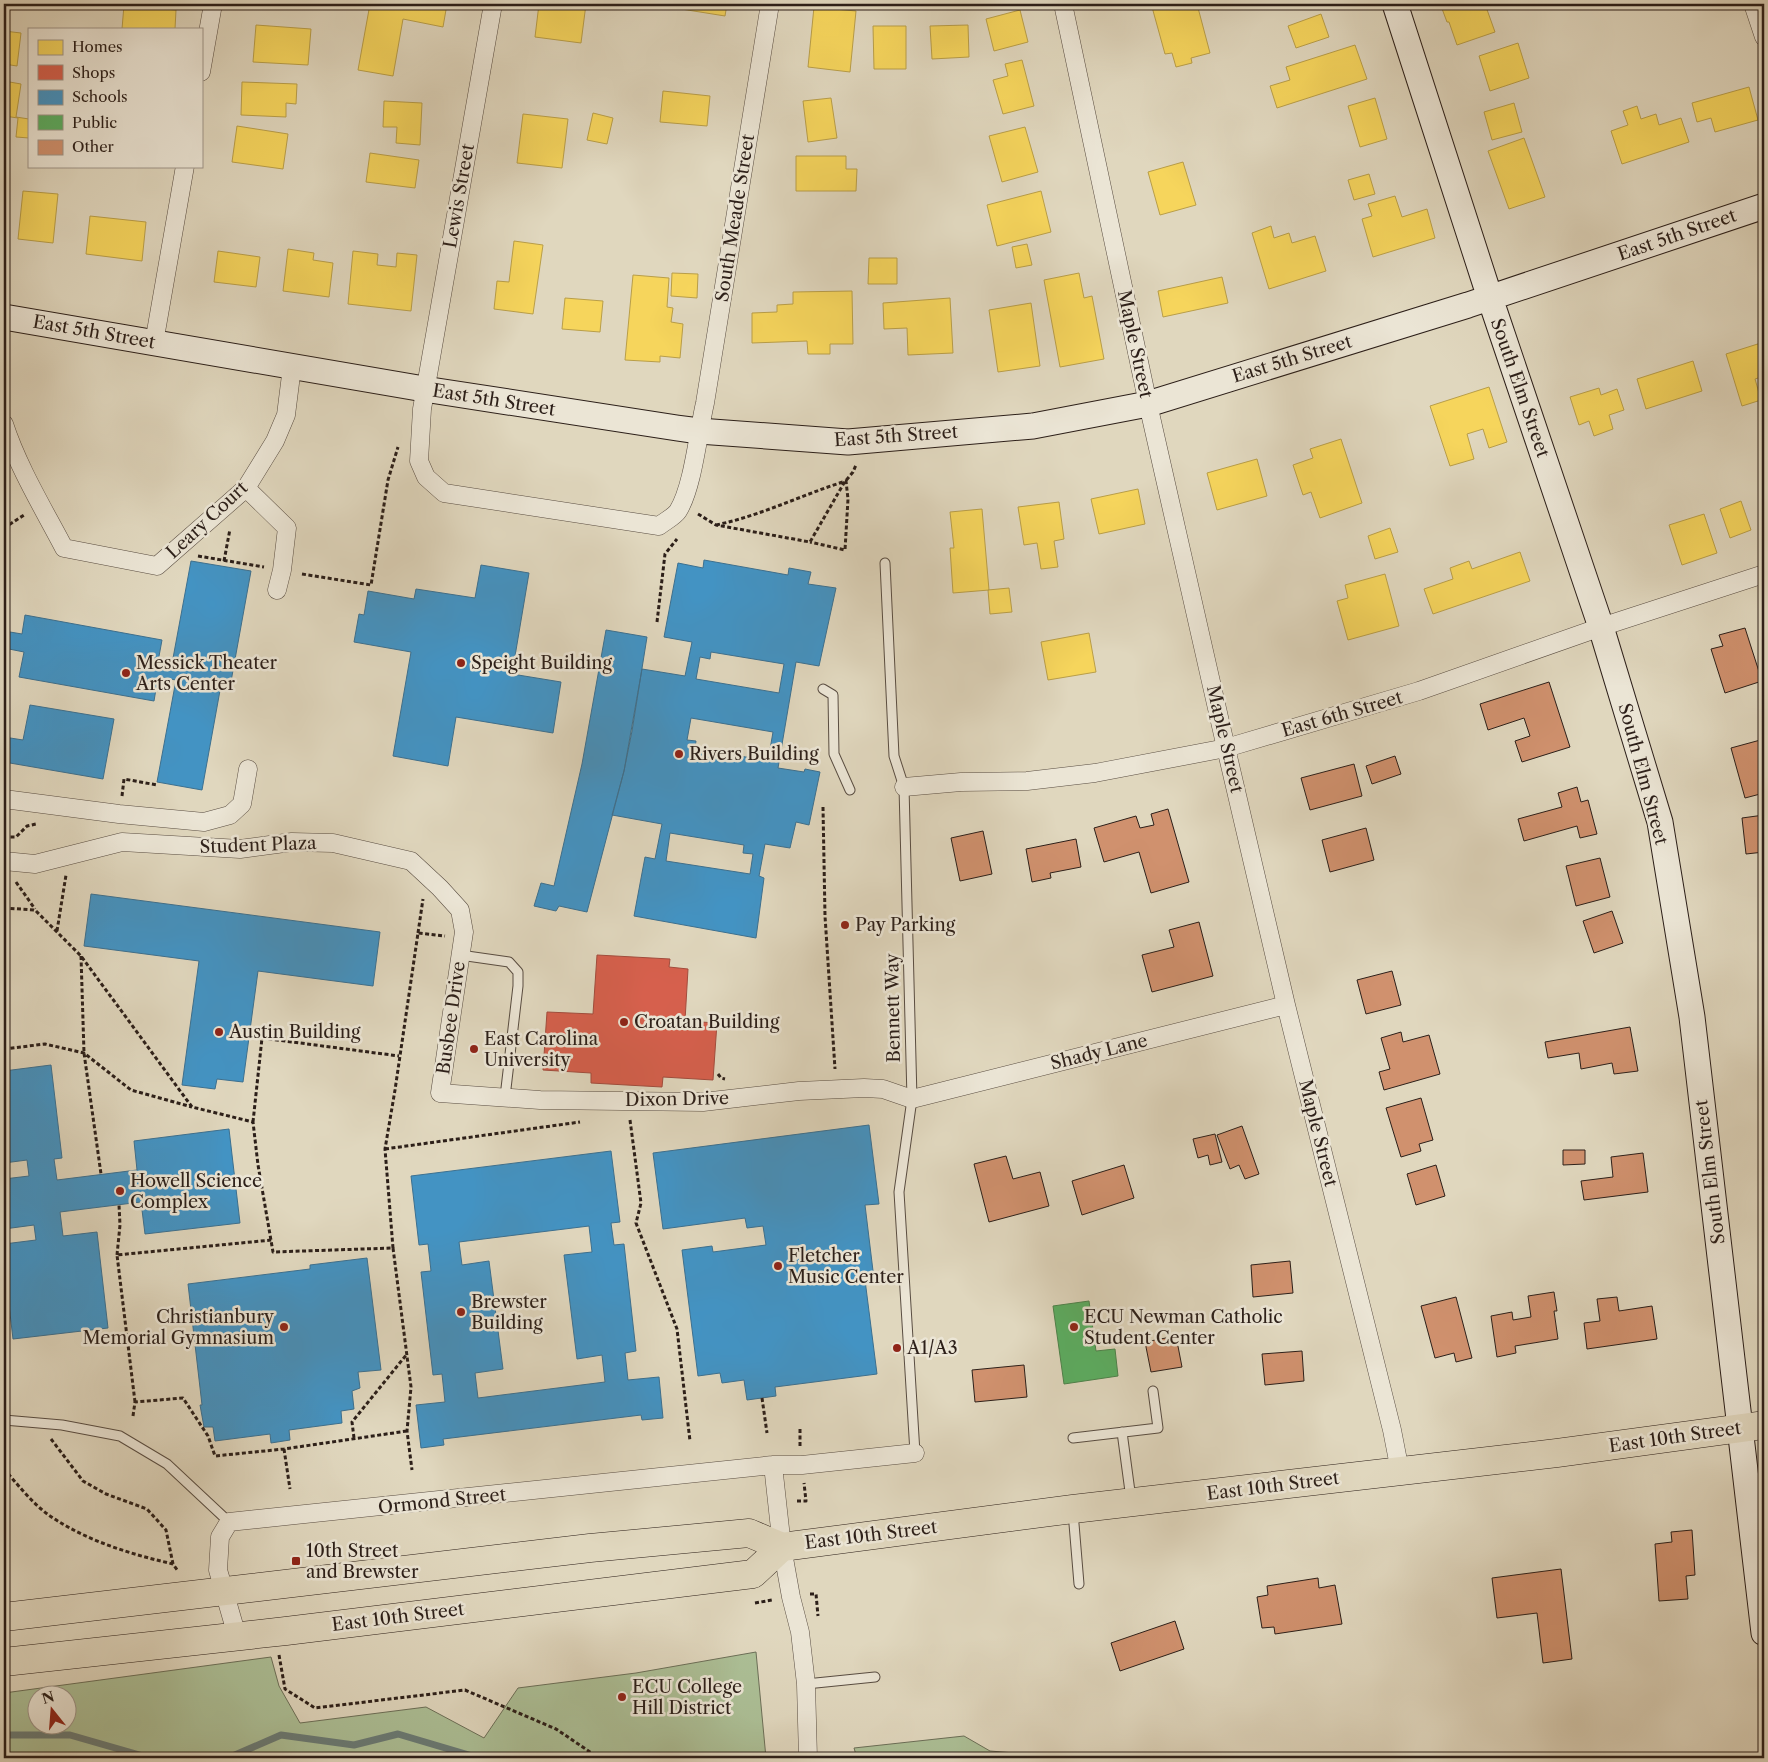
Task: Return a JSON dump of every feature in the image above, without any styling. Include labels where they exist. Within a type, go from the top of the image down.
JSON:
[{"type":"main road","name":"South Elm Street","points":[[1395,4],[1490,298],[1601,627],[1660,822],[1692,1017],[1752,1426],[1764,1633]]},
{"type":"main road","name":"East 5th Street","points":[[4,317],[424,389],[699,432],[848,442],[1033,426],[1148,404],[1490,298],[1764,206]]},
{"type":"main road","name":"East 10th Street","points":[[4,1617],[590,1548],[749,1533],[782,1547],[1073,1509],[1557,1453],[1752,1426]]},
{"type":"main road","name":"East 10th Street","points":[[4,1662],[753,1574],[782,1547]]},
{"type":"street","points":[[202,66],[213,4]]},
{"type":"street","name":"Lewis Street","points":[[424,389],[493,4]]},
{"type":"street","name":"South Meade Street","points":[[699,432],[770,4]]},
{"type":"street","name":"Maple Street","points":[[1063,4],[1148,404],[1226,748],[1286,1005],[1392,1430],[1400,1471]]},
{"type":"street","points":[[1753,4],[1764,37]]},
{"type":"street","points":[[154,343],[185,168]]},
{"type":"street","name":"Leary Court","points":[[4,424],[6,446],[64,548],[157,566],[246,488],[275,441],[286,416],[292,367]]},
{"type":"street","points":[[424,389],[419,461],[426,477],[444,493],[659,526],[676,513],[685,496],[699,432]]},
{"type":"street","points":[[246,488],[287,528],[282,570],[277,590]]},
{"type":"street","name":"East 6th Street","points":[[904,787],[961,782],[1027,781],[1094,773],[1226,748],[1419,691],[1601,627],[1764,574]]},
{"type":"street","points":[[4,799],[119,814],[204,822],[230,815],[242,804],[248,769]]},
{"type":"street","name":"Student Plaza","points":[[4,861],[35,864],[122,842],[240,849],[292,842],[333,843],[411,861],[460,910],[464,932],[461,946]]},
{"type":"street","name":"Busbee Drive","points":[[440,1093],[461,946]]},
{"type":"street","name":"Shady Lane","points":[[912,1099],[1286,1005]]},
{"type":"street","name":"Dixon Drive","points":[[440,1093],[540,1100],[703,1102],[798,1091],[864,1088],[883,1089],[912,1099]]},
{"type":"street","name":"Ormond Street","points":[[228,1522],[773,1465],[802,1465],[915,1453]]},
{"type":"street","points":[[773,1465],[782,1547],[791,1597],[800,1632],[806,1684],[808,1758]]},
{"type":"street","points":[[228,1522],[220,1537],[218,1570],[237,1636]]},
{"type":"lane","name":"Bennett Way","points":[[885,562],[894,756],[904,787],[912,1099],[899,1192],[915,1453]]},
{"type":"lane","points":[[823,689],[833,695],[834,754],[850,790]]},
{"type":"lane","points":[[461,946],[509,962],[518,972],[505,1097]]},
{"type":"lane","points":[[1073,1438],[1158,1428],[1153,1391]]},
{"type":"lane","points":[[4,1420],[62,1425],[120,1436],[167,1464],[228,1522]]},
{"type":"lane","points":[[1122,1432],[1132,1502]]},
{"type":"lane","points":[[1073,1509],[1079,1584]]},
{"type":"lane","points":[[806,1684],[875,1677]]},
{"type":"path","points":[[193,555],[371,585],[388,480],[400,442]]},
{"type":"path","points":[[810,542],[853,472],[857,460]]},
{"type":"path","points":[[716,525],[768,511],[823,488],[846,481]]},
{"type":"path","points":[[698,514],[716,525],[845,550],[848,499],[846,481]]},
{"type":"path","points":[[692,521],[702,508]]},
{"type":"path","points":[[4,528],[24,515]]},
{"type":"path","points":[[224,561],[231,524]]},
{"type":"path","points":[[657,622],[665,554],[680,536]]},
{"type":"path","points":[[823,808],[824,916],[835,1069]]},
{"type":"path","points":[[56,932],[70,855]]},
{"type":"path","points":[[412,1470],[407,1431],[411,1387],[393,1248],[385,1149],[396,1090],[399,1056],[427,876]]},
{"type":"path","points":[[13,878],[35,910],[81,956],[192,1107]]},
{"type":"path","points":[[4,908],[35,910]]},
{"type":"path","points":[[418,933],[461,946]]},
{"type":"path","points":[[81,956],[84,1053],[101,1174]]},
{"type":"path","points":[[393,1248],[273,1252],[253,1122],[262,1038],[399,1056]]},
{"type":"path","points":[[4,1049],[45,1044],[84,1053],[131,1090],[253,1122]]},
{"type":"path","points":[[629,1115],[640,1203],[636,1223],[677,1329],[690,1441]]},
{"type":"path","points":[[385,1149],[580,1122]]},
{"type":"path","points":[[119,1205],[120,1225],[117,1255],[135,1402],[134,1416]]},
{"type":"path","points":[[117,1255],[272,1240]]},
{"type":"path","points":[[354,1438],[352,1422],[407,1353]]},
{"type":"path","points":[[135,1402],[184,1398],[208,1436],[215,1456],[284,1449],[407,1431]]},
{"type":"path","points":[[762,1398],[767,1433]]},
{"type":"path","points":[[38,1423],[83,1481],[106,1494],[147,1509],[166,1530],[173,1564],[178,1571]]},
{"type":"path","points":[[800,1429],[800,1449]]},
{"type":"path","points":[[284,1449],[290,1489]]},
{"type":"path","points":[[4,1469],[20,1488],[49,1516],[82,1535],[140,1556],[173,1564]]},
{"type":"path","points":[[793,1502],[806,1500],[802,1475]]},
{"type":"path","points":[[279,1653],[285,1689],[315,1708],[465,1690],[556,1729],[599,1758]]},
{"type":"green space","points":[[756,1652],[766,1758],[4,1758],[4,1693],[28,1690],[28,1734],[78,1734],[78,1684],[71,1684],[271,1657],[279,1686],[300,1723],[426,1707],[484,1738],[518,1688],[636,1673]]},
{"type":"green space","points":[[964,1736],[990,1751],[1075,1758],[857,1758],[854,1748]]},
{"type":"building: Homes","points":[[269,4],[300,4],[300,9],[268,6]]},
{"type":"building: Homes","points":[[370,4],[447,4],[443,27],[403,19],[393,76],[358,70]]},
{"type":"building: Homes","points":[[539,4],[586,4],[581,43],[535,37]]},
{"type":"building: Homes","points":[[650,4],[727,4],[725,16]]},
{"type":"building: Homes","points":[[1167,4],[1197,4],[1210,53],[1191,58],[1192,63],[1176,67],[1172,53],[1165,54],[1152,7]]},
{"type":"building: Homes","points":[[1448,4],[1485,4],[1495,32],[1457,45],[1441,6]]},
{"type":"building: Homes","points":[[124,5],[176,10],[175,28],[122,28]]},
{"type":"building: Homes","points":[[814,7],[856,11],[850,72],[808,67]]},
{"type":"building: Homes","points":[[1020,10],[1028,42],[994,51],[986,19]]},
{"type":"building: Homes","points":[[1321,14],[1329,37],[1296,48],[1288,26]]},
{"type":"building: Homes","points":[[256,25],[311,29],[308,65],[253,62]]},
{"type":"building: Homes","points":[[968,25],[969,57],[932,59],[930,26]]},
{"type":"building: Homes","points":[[873,26],[906,26],[906,69],[874,69]]},
{"type":"building: Homes","points":[[4,31],[21,33],[17,66],[4,64]]},
{"type":"building: Homes","points":[[1518,43],[1529,78],[1490,91],[1479,56]]},
{"type":"building: Homes","points":[[1355,45],[1367,79],[1277,108],[1270,86],[1290,80],[1286,67]]},
{"type":"building: Homes","points":[[1022,60],[1034,106],[1003,114],[993,80],[1008,76],[1005,64]]},
{"type":"building: Homes","points":[[4,81],[21,84],[16,117],[28,119],[28,138],[16,137],[18,118],[4,116]]},
{"type":"building: Homes","points":[[242,82],[297,84],[296,104],[286,103],[286,117],[241,115]]},
{"type":"building: Homes","points":[[1749,87],[1758,120],[1715,132],[1711,118],[1697,122],[1692,103]]},
{"type":"building: Homes","points":[[663,91],[710,96],[707,126],[660,122]]},
{"type":"building: Homes","points":[[831,98],[837,138],[808,142],[803,101]]},
{"type":"building: Homes","points":[[1375,98],[1387,139],[1360,147],[1348,106]]},
{"type":"building: Homes","points":[[384,101],[422,103],[420,145],[396,143],[397,127],[383,127]]},
{"type":"building: Homes","points":[[1514,103],[1522,132],[1492,140],[1484,112]]},
{"type":"building: Homes","points":[[1637,106],[1641,119],[1656,114],[1659,125],[1681,118],[1689,142],[1622,164],[1611,131],[1628,125],[1623,111]]},
{"type":"building: Homes","points":[[593,113],[613,118],[607,144],[587,140]]},
{"type":"building: Homes","points":[[523,114],[568,119],[562,168],[517,163]]},
{"type":"building: Homes","points":[[237,126],[288,134],[283,169],[232,162]]},
{"type":"building: Homes","points":[[1025,127],[1038,172],[1002,182],[989,136]]},
{"type":"building: Homes","points":[[1524,138],[1545,197],[1509,209],[1488,151]]},
{"type":"building: Homes","points":[[370,153],[419,160],[415,188],[366,182]]},
{"type":"building: Homes","points":[[796,156],[846,156],[846,169],[857,169],[856,191],[796,191]]},
{"type":"building: Homes","points":[[1183,162],[1196,205],[1160,215],[1148,172]]},
{"type":"building: Homes","points":[[1369,174],[1375,194],[1354,200],[1348,180]]},
{"type":"building: Homes","points":[[23,191],[58,194],[53,243],[18,239]]},
{"type":"building: Homes","points":[[1041,191],[1051,232],[997,246],[987,205]]},
{"type":"building: Homes","points":[[1395,196],[1402,217],[1427,209],[1435,238],[1373,257],[1362,219],[1372,216],[1368,204]]},
{"type":"building: Homes","points":[[90,216],[146,222],[142,261],[86,254]]},
{"type":"building: Homes","points":[[1271,226],[1274,238],[1289,233],[1292,243],[1315,236],[1326,271],[1269,289],[1252,233]]},
{"type":"building: Homes","points":[[514,241],[543,245],[533,314],[494,309],[497,281],[509,282]]},
{"type":"building: Homes","points":[[1027,244],[1032,265],[1016,268],[1012,247]]},
{"type":"building: Homes","points":[[288,249],[314,253],[313,260],[333,263],[329,297],[283,291]]},
{"type":"building: Homes","points":[[218,251],[260,257],[256,287],[214,282]]},
{"type":"building: Homes","points":[[353,251],[378,254],[377,265],[396,267],[397,253],[417,255],[411,311],[348,304]]},
{"type":"building: Homes","points":[[869,258],[897,258],[897,284],[868,284]]},
{"type":"building: Homes","points":[[672,273],[698,274],[697,298],[671,296]]},
{"type":"building: Homes","points":[[1079,273],[1084,298],[1092,296],[1104,359],[1060,367],[1044,280]]},
{"type":"building: Homes","points":[[633,275],[669,278],[667,307],[673,308],[671,322],[683,324],[680,358],[660,356],[660,362],[625,360]]},
{"type":"building: Homes","points":[[1222,277],[1228,303],[1163,317],[1158,291]]},
{"type":"building: Homes","points":[[852,291],[853,344],[830,344],[830,354],[808,354],[807,341],[752,343],[752,313],[777,312],[777,305],[793,304],[793,292]]},
{"type":"building: Homes","points":[[565,298],[603,301],[600,332],[562,329]]},
{"type":"building: Homes","points":[[950,298],[953,353],[908,355],[907,328],[884,329],[883,303]]},
{"type":"building: Homes","points":[[1031,303],[1040,366],[998,372],[989,310]]},
{"type":"building: Homes","points":[[1764,342],[1764,376],[1755,379],[1761,400],[1742,406],[1726,354]]},
{"type":"building: Homes","points":[[1693,361],[1702,391],[1646,409],[1637,379]]},
{"type":"building: Homes","points":[[1489,387],[1507,442],[1489,448],[1483,429],[1467,434],[1474,459],[1450,466],[1430,406]]},
{"type":"building: Homes","points":[[1599,388],[1601,395],[1617,389],[1624,410],[1609,415],[1613,429],[1594,436],[1589,421],[1579,425],[1570,397]]},
{"type":"building: Homes","points":[[1341,439],[1362,503],[1320,518],[1311,492],[1303,495],[1293,465],[1313,458],[1310,449]]},
{"type":"building: Homes","points":[[1257,459],[1267,496],[1217,510],[1207,473]]},
{"type":"building: Homes","points":[[1138,489],[1145,524],[1099,534],[1091,499]]},
{"type":"building: Homes","points":[[1741,501],[1751,530],[1730,538],[1720,509]]},
{"type":"building: Homes","points":[[1059,502],[1064,539],[1054,541],[1058,567],[1041,569],[1037,543],[1024,545],[1018,507]]},
{"type":"building: Homes","points":[[982,509],[989,590],[953,593],[950,548],[954,548],[950,512]]},
{"type":"building: Homes","points":[[1704,514],[1717,553],[1682,565],[1669,525]]},
{"type":"building: Homes","points":[[1390,528],[1398,552],[1375,559],[1368,536]]},
{"type":"building: Homes","points":[[1520,552],[1530,581],[1433,614],[1424,589],[1453,579],[1450,568],[1469,561],[1472,569]]},
{"type":"building: Homes","points":[[1385,574],[1399,626],[1348,640],[1337,601],[1348,598],[1345,585]]},
{"type":"building: Homes","points":[[1009,588],[1012,612],[990,614],[988,590]]},
{"type":"building: Homes","points":[[1089,633],[1096,672],[1048,680],[1041,642]]},
{"type":"building: Shops","name":"Croatan Building","points":[[597,955],[670,959],[669,967],[688,969],[685,1021],[717,1023],[713,1080],[663,1077],[662,1087],[591,1083],[591,1073],[543,1070],[547,1012],[593,1014]]},
{"type":"building: Schools","name":"Rivers Building","points":[[704,560],[788,575],[789,568],[811,572],[808,584],[836,588],[819,666],[796,662],[778,768],[804,772],[805,769],[820,772],[809,825],[796,822],[790,848],[765,844],[759,876],[764,878],[756,938],[634,916],[645,857],[655,859],[662,824],[612,815],[624,771],[642,669],[685,676],[692,642],[664,637],[678,563],[703,568]],"holes":[[[711,652],[784,664],[779,693],[696,679],[700,657],[710,659]],[[691,718],[773,732],[768,761],[695,748],[696,741],[687,740]],[[670,833],[744,845],[743,853],[753,854],[750,874],[666,861]]]},
{"type":"building: Schools","name":"Messick Theater Arts Center","points":[[191,561],[251,571],[230,687],[221,685],[202,790],[157,782],[176,680],[158,677],[154,701],[19,677],[24,652],[4,648],[4,631],[22,634],[25,615],[162,640],[157,667],[171,669]]},
{"type":"building: Schools","name":"Speight Building","points":[[481,565],[529,573],[512,674],[561,682],[553,733],[456,717],[448,766],[393,756],[411,652],[354,642],[359,614],[364,615],[368,591],[414,599],[416,589],[475,598]]},
{"type":"building: Schools","points":[[606,630],[647,637],[632,731],[624,771],[587,912],[559,906],[556,911],[534,906],[541,883],[554,886],[582,764]]},
{"type":"building: Schools","name":"Messick Theater Arts Center","points":[[30,705],[114,719],[103,779],[4,762],[4,737],[23,740]]},
{"type":"building: Schools","name":"Austin Building","points":[[91,894],[380,932],[373,986],[258,971],[243,1082],[217,1079],[215,1089],[182,1085],[199,961],[84,946]]},
{"type":"building: Schools","name":"Howell Science Complex","points":[[51,1065],[62,1158],[54,1159],[57,1180],[137,1170],[134,1141],[229,1129],[240,1223],[145,1234],[141,1202],[60,1212],[63,1236],[97,1232],[108,1328],[13,1339],[4,1262],[4,1244],[36,1240],[34,1225],[4,1229],[4,1179],[29,1176],[27,1160],[4,1163],[4,1071]]},
{"type":"building: Schools","name":"Fletcher Music Center","points":[[869,1125],[879,1204],[865,1205],[874,1279],[865,1280],[877,1374],[775,1387],[776,1396],[747,1400],[744,1380],[722,1383],[720,1373],[698,1376],[682,1250],[712,1246],[713,1252],[766,1245],[763,1226],[747,1228],[745,1218],[663,1229],[653,1153]]},
{"type":"building: Schools","name":"Brewster Building","points":[[611,1151],[620,1222],[611,1223],[614,1245],[624,1244],[636,1351],[625,1353],[628,1380],[659,1377],[663,1418],[642,1420],[641,1415],[443,1439],[444,1445],[421,1448],[416,1405],[445,1402],[442,1374],[433,1375],[421,1272],[431,1271],[428,1244],[419,1245],[411,1176]],"holes":[[[589,1226],[592,1252],[564,1255],[577,1359],[602,1355],[605,1382],[478,1398],[475,1373],[503,1369],[489,1261],[462,1265],[459,1242]]]},
{"type":"building: Schools","name":"Christianbury Memorial Gymnasium","points":[[367,1258],[381,1370],[358,1372],[360,1388],[352,1391],[354,1409],[341,1411],[342,1423],[289,1430],[290,1440],[271,1443],[270,1434],[215,1441],[213,1427],[204,1427],[200,1405],[202,1405],[188,1284],[310,1269],[310,1265]]},
{"type":"building: Public","name":"ECU Newman Catholic Student Center","points":[[1089,1301],[1096,1351],[1115,1349],[1118,1376],[1064,1384],[1053,1306]]},
{"type":"building: Other","points":[[1745,628],[1762,681],[1725,693],[1711,649],[1723,646],[1719,635]]},
{"type":"building: Other","points":[[1549,682],[1570,747],[1522,762],[1515,741],[1530,736],[1524,718],[1488,730],[1480,704]]},
{"type":"building: Other","points":[[1764,739],[1764,793],[1745,798],[1731,748]]},
{"type":"building: Other","points":[[1395,756],[1401,774],[1372,784],[1366,766]]},
{"type":"building: Other","points":[[1354,764],[1362,796],[1310,810],[1301,778]]},
{"type":"building: Other","points":[[1577,787],[1581,802],[1588,800],[1597,834],[1580,838],[1577,826],[1524,841],[1518,819],[1562,807],[1558,793]]},
{"type":"building: Other","points":[[1168,809],[1189,882],[1151,893],[1139,852],[1104,862],[1094,828],[1136,816],[1140,828],[1154,825],[1151,814]]},
{"type":"building: Other","points":[[1764,815],[1764,852],[1746,854],[1742,818]]},
{"type":"building: Other","points":[[1366,828],[1374,860],[1330,872],[1322,840]]},
{"type":"building: Other","points":[[983,831],[992,874],[960,881],[951,838]]},
{"type":"building: Other","points":[[1076,839],[1081,867],[1050,873],[1051,878],[1032,882],[1026,849]]},
{"type":"building: Other","points":[[1600,858],[1610,897],[1576,906],[1566,866]]},
{"type":"building: Other","points":[[1612,911],[1623,943],[1594,953],[1583,921]]},
{"type":"building: Other","points":[[1199,922],[1213,976],[1152,992],[1142,955],[1174,947],[1169,930]]},
{"type":"building: Other","points":[[1392,971],[1401,1005],[1366,1014],[1357,980]]},
{"type":"building: Other","points":[[1630,1027],[1638,1071],[1614,1074],[1612,1063],[1581,1069],[1579,1053],[1548,1058],[1545,1042]]},
{"type":"building: Other","points":[[1401,1032],[1403,1042],[1429,1035],[1440,1074],[1384,1090],[1379,1072],[1390,1069],[1381,1038]]},
{"type":"building: Other","points":[[1421,1098],[1433,1140],[1419,1144],[1421,1151],[1401,1157],[1386,1108]]},
{"type":"building: Other","points":[[1242,1126],[1259,1174],[1245,1179],[1239,1165],[1230,1169],[1217,1135]]},
{"type":"building: Other","points":[[1215,1134],[1222,1162],[1210,1165],[1208,1155],[1198,1158],[1193,1139]]},
{"type":"building: Other","points":[[1563,1150],[1585,1150],[1585,1164],[1563,1165]]},
{"type":"building: Other","points":[[1643,1153],[1648,1192],[1584,1200],[1581,1181],[1613,1177],[1611,1157]]},
{"type":"building: Other","points":[[1006,1156],[1013,1179],[1040,1172],[1049,1206],[989,1222],[974,1164]]},
{"type":"building: Other","points":[[1124,1165],[1134,1198],[1082,1215],[1072,1181]]},
{"type":"building: Other","points":[[1436,1165],[1445,1196],[1416,1205],[1407,1174]]},
{"type":"building: Other","points":[[1290,1261],[1293,1293],[1253,1297],[1251,1265]]},
{"type":"building: Other","points":[[1554,1292],[1557,1311],[1554,1311],[1558,1339],[1515,1346],[1516,1353],[1497,1357],[1491,1316],[1512,1312],[1513,1320],[1531,1317],[1528,1296]]},
{"type":"building: Other","points":[[1456,1297],[1472,1358],[1456,1362],[1454,1353],[1435,1358],[1421,1306]]},
{"type":"building: Other","points":[[1617,1297],[1619,1311],[1652,1306],[1657,1339],[1587,1349],[1584,1323],[1600,1321],[1597,1299]]},
{"type":"building: Other","points":[[1176,1336],[1182,1367],[1151,1372],[1145,1342]]},
{"type":"building: Other","points":[[1302,1351],[1304,1381],[1265,1385],[1262,1354]]},
{"type":"building: Other","points":[[1024,1365],[1027,1397],[975,1402],[972,1370]]},
{"type":"building: Other","points":[[1692,1530],[1695,1575],[1686,1576],[1688,1599],[1659,1601],[1655,1544],[1672,1542],[1671,1532]]},
{"type":"building: Other","points":[[1561,1569],[1572,1659],[1543,1663],[1537,1613],[1497,1618],[1492,1578]]},
{"type":"building: Other","points":[[1318,1578],[1319,1588],[1335,1585],[1342,1624],[1275,1634],[1274,1627],[1262,1628],[1257,1597],[1268,1595],[1267,1586]]},
{"type":"building: Other","points":[[1175,1621],[1184,1649],[1120,1671],[1111,1643]]},
{"type":"waterway","points":[[228,1758],[281,1735],[354,1745],[398,1734],[479,1758]]},
{"type":"waterway","points":[[4,1735],[70,1735],[150,1758]]},
{"type":"place","name":"Speight Building","points":[[461,663]]},
{"type":"place","name":"Messick Theater Arts Center","points":[[126,673]]},
{"type":"place","name":"Rivers Building","points":[[679,754]]},
{"type":"place","name":"Pay Parking","points":[[845,925]]},
{"type":"place","name":"Croatan Building","points":[[624,1022]]},
{"type":"place","name":"Austin Building","points":[[219,1032]]},
{"type":"place","name":"East Carolina University","points":[[474,1049]]},
{"type":"place","name":"Howell Science Complex","points":[[120,1191]]},
{"type":"place","name":"Fletcher Music Center","points":[[778,1266]]},
{"type":"place","name":"Brewster Building","points":[[461,1312]]},
{"type":"place","name":"Christianbury Memorial Gymnasium","points":[[284,1327]]},
{"type":"place","name":"ECU Newman Catholic Student Center","points":[[1074,1327]]},
{"type":"place","name":"A1/A3","points":[[897,1348]]},
{"type":"place","name":"10th Street and Brewster","points":[[296,1561]]},
{"type":"place","name":"ECU College Hill District","points":[[622,1697]]}]
